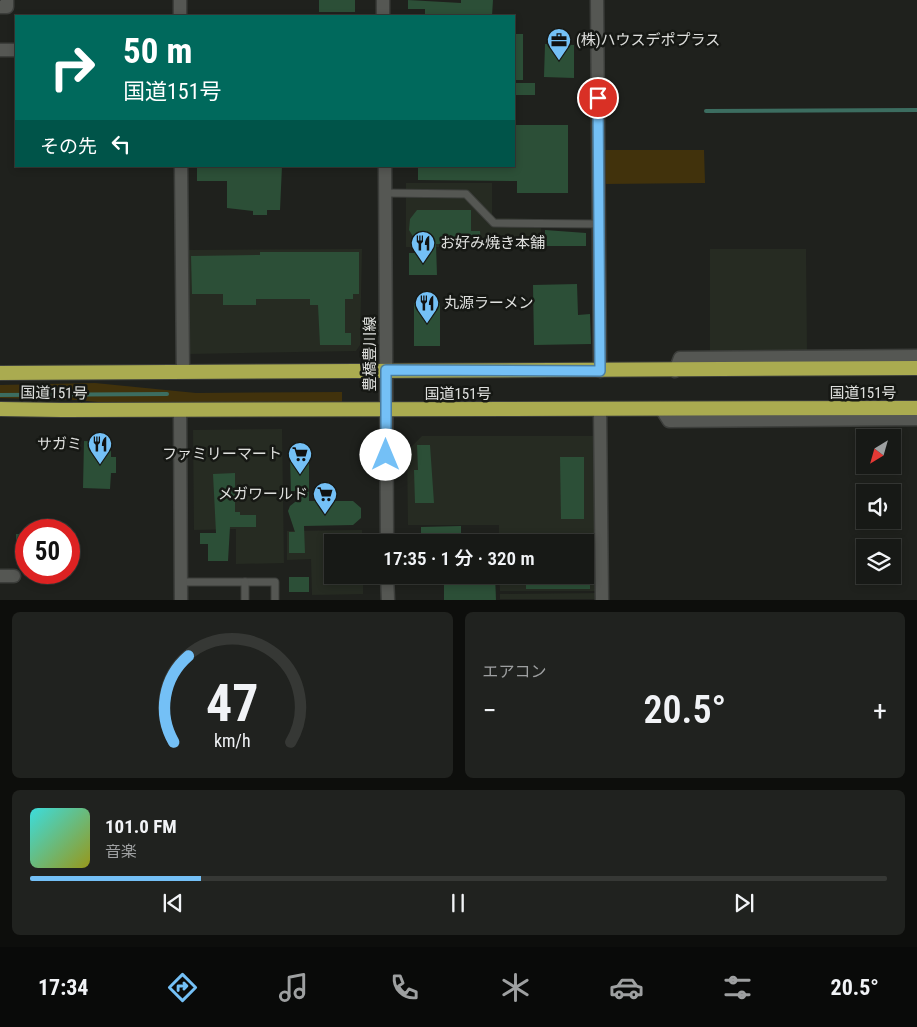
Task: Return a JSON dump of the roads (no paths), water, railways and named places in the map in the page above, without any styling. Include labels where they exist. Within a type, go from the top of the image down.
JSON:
[{"type":"highway","name":"国道151号","points":[[0,373],[917,368]]},
{"type":"highway","name":"国道151号","points":[[0,409],[662,410],[917,408]]},
{"type":"street","points":[[0,7],[7,7],[7,0]]},
{"type":"street","points":[[180,0],[180,15]]},
{"type":"street","points":[[383,0],[383,15]]},
{"type":"street","points":[[597,0],[600,371]]},
{"type":"street","points":[[0,50],[15,50]]},
{"type":"street","points":[[181,167],[183,372]]},
{"type":"street","name":"豊橋豊川線","points":[[385,167],[387,534]]},
{"type":"street","points":[[675,370],[680,358],[917,356]]},
{"type":"street","points":[[180,410],[181,600]]},
{"type":"street","points":[[600,410],[602,600]]},
{"type":"street","points":[[662,410],[669,421],[917,419]]},
{"type":"street","points":[[0,576],[14,576]]},
{"type":"street","points":[[387,584],[388,600]]},
{"type":"lane","points":[[385,194],[466,194],[494,223],[599,224]]},
{"type":"lane","points":[[180,582],[275,582],[275,600]]},
{"type":"lane","points":[[245,582],[245,600]]},
{"type":"waterway","points":[[706,111],[917,110]]},
{"type":"waterway","points":[[0,395],[167,394]]},
{"type":"place","name":"(株)ハウスデポプラス","points":[[559,61]]},
{"type":"place","name":"お好み焼き本舗","points":[[423,264]]},
{"type":"place","name":"丸源ラーメン","points":[[427,324]]},
{"type":"place","name":"サガミ","points":[[100,465]]},
{"type":"place","name":"ファミリーマート","points":[[300,475]]},
{"type":"place","name":"メガワールド","points":[[325,515]]}]
